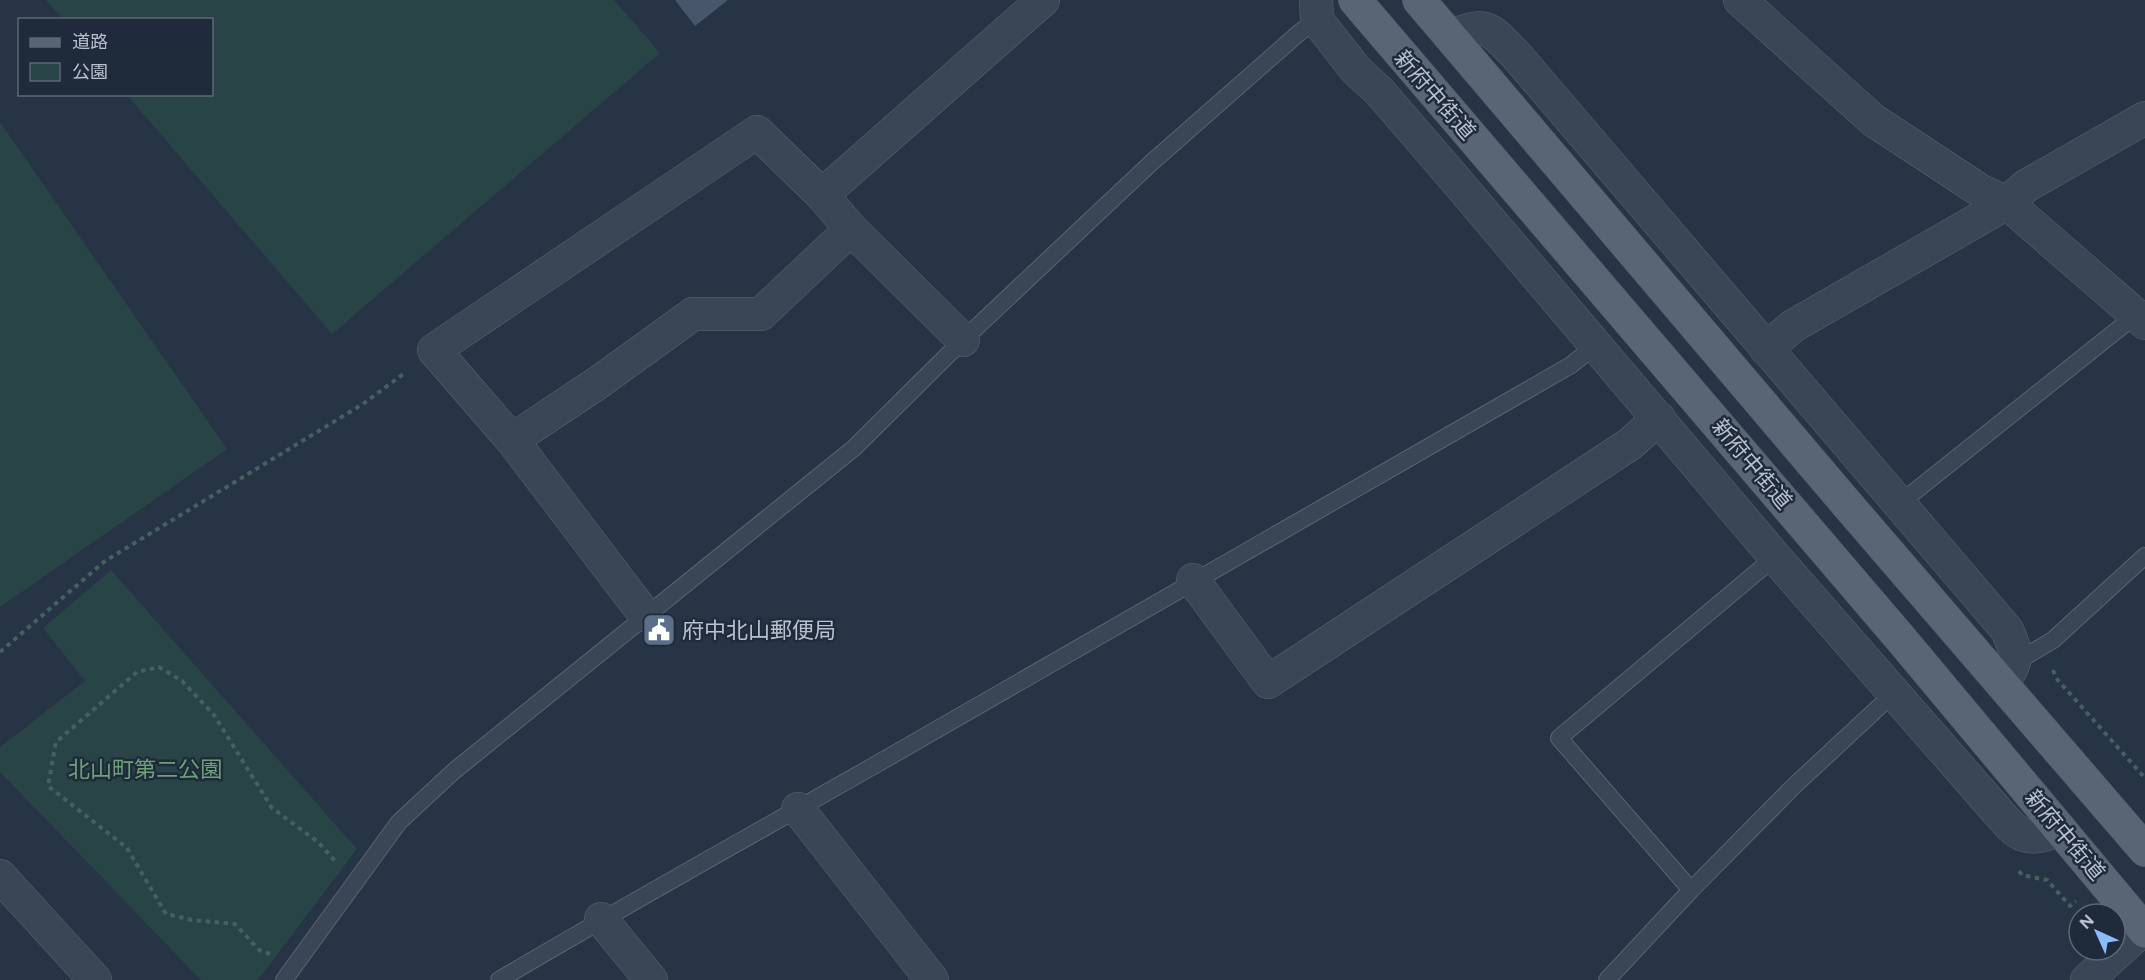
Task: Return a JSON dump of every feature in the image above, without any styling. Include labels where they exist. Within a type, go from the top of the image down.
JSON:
[{"type":"main road","name":"新府中街道","points":[[1355,0],[1635,326],[2145,929]]},
{"type":"main road","name":"新府中街道","points":[[1419,0],[1846,503],[2010,673],[2145,850]]},
{"type":"street","points":[[822,195],[1042,0]]},
{"type":"street","points":[[1740,0],[1873,120],[1981,191],[2007,203],[2140,319]]},
{"type":"street","points":[[1317,10],[1356,70],[1379,91],[1775,557],[2018,833],[2030,837],[2043,837],[2060,829]]},
{"type":"street","points":[[1451,37],[1472,27],[1486,29],[1497,36],[1516,55],[2007,630],[2014,646],[2010,673]]},
{"type":"street","points":[[1766,349],[1793,326],[2007,203],[2026,186],[2145,118]]},
{"type":"street","points":[[645,615],[512,440],[435,350],[757,132],[822,195],[850,229],[963,340]]},
{"type":"street","points":[[512,440],[599,382],[693,314],[761,314],[850,229]]},
{"type":"street","points":[[1193,580],[1268,682],[1630,444],[1659,418]]},
{"type":"street","points":[[798,809],[933,980]]},
{"type":"street","points":[[0,876],[95,980]]},
{"type":"street","points":[[602,919],[651,980]]},
{"type":"street","points":[[2087,980],[2145,929]]},
{"type":"lane","points":[[284,980],[399,822],[446,778],[854,448],[963,340],[1151,163],[1300,32],[1317,10]]},
{"type":"lane","points":[[1899,504],[2140,319]]},
{"type":"lane","points":[[499,980],[1193,580],[1571,366],[1596,345]]},
{"type":"lane","points":[[2010,673],[2054,640],[2145,556]]},
{"type":"lane","points":[[1691,890],[1559,738],[1775,557]]},
{"type":"lane","points":[[1607,980],[1691,890],[1795,785],[1894,693]]},
{"type":"path","points":[[0,652],[105,561],[363,404],[435,350]]},
{"type":"path","points":[[296,963],[259,950],[236,924],[192,920],[166,914],[127,848],[48,786],[56,742],[136,672],[159,667],[182,681],[214,715],[272,808],[318,842],[355,881]]},
{"type":"green space","points":[[46,0],[614,0],[660,53],[332,334],[128,96],[213,96],[213,18],[62,18]]},
{"type":"green space","points":[[0,122],[227,449],[0,607]]},
{"type":"green space","name":"北山町第二公園","points":[[111,570],[357,849],[258,980],[201,980],[0,772],[0,747],[85,681],[43,628]]},
{"type":"building","points":[[675,0],[728,0],[695,26]]},
{"type":"place","name":"府中北山郵便局","points":[[659,630]]}]
